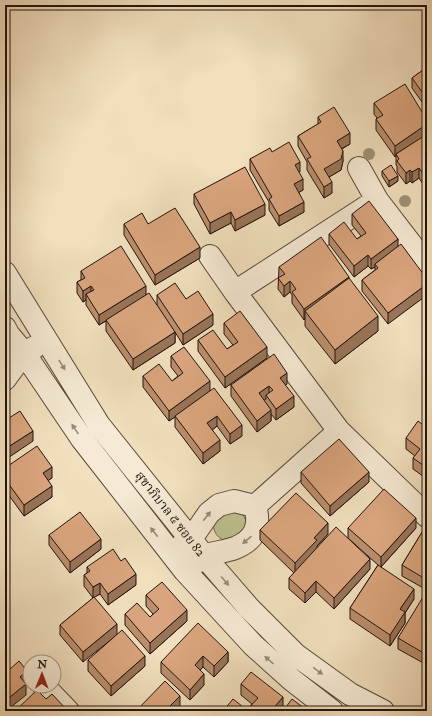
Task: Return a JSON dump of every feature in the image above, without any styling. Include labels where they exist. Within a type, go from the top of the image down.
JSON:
[{"type":"street","points":[[359,168],[377,200],[427,266]]},
{"type":"street","points":[[235,292],[377,200]]},
{"type":"street","points":[[210,256],[235,292],[339,431],[427,516]]},
{"type":"street","name":"สุขาภิบาล ๕ ซอย 82","points":[[5,273],[99,425],[204,556],[248,608],[296,655],[350,694],[378,710]]},
{"type":"street","points":[[6,332],[32,318]]},
{"type":"street","name":"สุขาภิบาล ๕ ซอย 82","points":[[6,332],[24,353],[82,439],[185,571],[253,646],[292,680],[332,711]]},
{"type":"street","points":[[5,379],[24,353],[47,340]]},
{"type":"street","points":[[254,506],[339,431]]},
{"type":"street","points":[[171,553],[191,539],[209,513],[220,505],[234,501],[254,506]]},
{"type":"street","points":[[185,571],[204,556],[234,549],[254,535],[258,526],[258,516],[254,506]]},
{"type":"street","points":[[52,694],[68,711]]},
{"type":"green space","points":[[222,510],[242,513],[247,522],[245,533],[225,541],[218,536],[214,530],[213,524]]},
{"type":"building","points":[[427,67],[427,99],[412,78]]},
{"type":"building","points":[[405,84],[427,120],[427,124],[395,146],[376,119],[383,115],[374,103]]},
{"type":"building","points":[[334,107],[350,133],[337,141],[343,151],[341,159],[324,169],[332,182],[324,187],[307,159],[311,157],[298,136],[321,122],[318,117]]},
{"type":"building","points":[[427,134],[427,179],[419,168],[412,172],[410,170],[406,173],[397,161],[399,159],[396,154]]},
{"type":"building","points":[[289,142],[300,162],[295,165],[303,179],[294,184],[304,202],[279,216],[269,199],[272,197],[250,159],[270,148],[272,152]]},
{"type":"building","points":[[391,165],[398,176],[389,181],[382,171]]},
{"type":"building","points":[[245,167],[265,204],[235,220],[231,212],[210,223],[194,194]]},
{"type":"building","points":[[369,201],[398,239],[371,259],[368,255],[354,266],[329,234],[344,222],[357,239],[366,233],[352,214]]},
{"type":"building","points":[[175,208],[200,247],[155,275],[124,224],[142,213],[148,224]]},
{"type":"building","points":[[321,237],[349,277],[304,309],[292,292],[296,289],[290,281],[284,286],[278,278],[285,274],[279,267]]},
{"type":"building","points":[[401,244],[427,279],[427,284],[388,313],[362,280],[378,268],[375,264]]},
{"type":"building","points":[[121,246],[146,286],[99,315],[86,294],[94,290],[91,286],[83,291],[77,282],[85,278],[81,271]]},
{"type":"building","points":[[349,278],[378,316],[335,350],[305,311]]},
{"type":"building","points":[[175,283],[186,299],[198,291],[213,314],[183,334],[157,295]]},
{"type":"building","points":[[149,293],[175,332],[133,359],[106,320]]},
{"type":"building","points":[[240,311],[267,347],[225,377],[198,340],[213,330],[227,349],[238,342],[224,323]]},
{"type":"building","points":[[184,347],[210,381],[169,411],[143,376],[159,364],[172,381],[183,373],[171,356]]},
{"type":"building","points":[[274,354],[287,373],[280,378],[294,396],[276,409],[266,395],[273,390],[269,386],[259,393],[271,410],[257,421],[231,385]]},
{"type":"building","points":[[214,388],[242,425],[230,434],[217,416],[207,423],[220,440],[203,453],[175,416]]},
{"type":"building","points":[[20,411],[33,431],[5,449],[5,412],[9,418]]},
{"type":"building","points":[[418,421],[427,428],[427,468],[413,458],[420,449],[406,438]]},
{"type":"building","points":[[339,439],[369,472],[330,506],[301,472]]},
{"type":"building","points":[[37,446],[52,467],[43,473],[52,486],[24,505],[5,479],[5,468]]},
{"type":"building","points":[[384,489],[416,518],[381,557],[348,528]]},
{"type":"building","points":[[296,493],[328,523],[314,538],[317,540],[295,563],[260,530]]},
{"type":"building","points":[[80,512],[101,539],[70,562],[49,535]]},
{"type":"building","points":[[427,524],[427,580],[402,565]]},
{"type":"building","points":[[336,527],[370,559],[334,598],[316,581],[305,593],[289,578]]},
{"type":"building","points":[[113,549],[121,561],[125,558],[136,574],[108,594],[100,583],[93,587],[84,575],[90,571],[87,567]]},
{"type":"building","points":[[378,565],[414,589],[400,609],[405,612],[390,635],[350,608]]},
{"type":"building","points":[[162,582],[187,610],[150,643],[125,614],[137,603],[150,617],[159,609],[146,595]]},
{"type":"building","points":[[94,597],[117,624],[83,652],[60,625]]},
{"type":"building","points":[[423,597],[427,599],[427,655],[398,638]]},
{"type":"building","points":[[198,623],[228,652],[214,666],[203,656],[195,665],[204,674],[190,690],[161,662]]},
{"type":"building","points":[[122,630],[145,656],[111,686],[88,660]]},
{"type":"building","points":[[19,661],[22,665],[22,675],[20,677],[22,679],[22,687],[5,701],[5,663],[10,669]]},
{"type":"building","points":[[251,672],[283,697],[271,711],[223,711],[233,699],[247,710],[258,698],[241,684]]},
{"type":"building","points":[[165,681],[180,696],[167,709],[169,711],[138,711],[137,710]]},
{"type":"building","points":[[33,694],[41,694],[46,699],[52,694],[67,710],[66,711],[15,711]]},
{"type":"building","points":[[292,699],[308,711],[283,711]]},
{"type":"building","points":[[198,707],[202,711],[194,711]]}]
